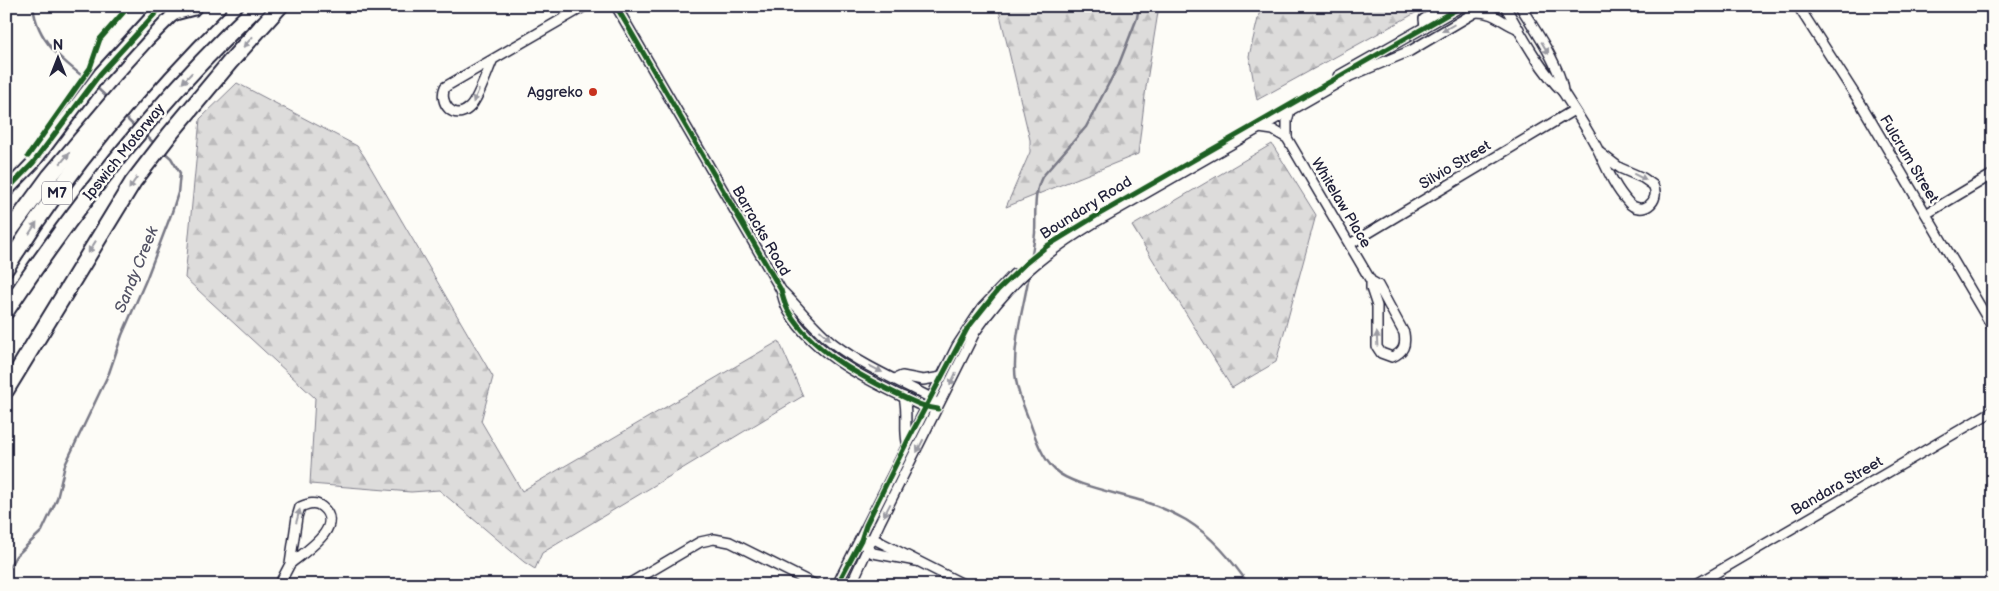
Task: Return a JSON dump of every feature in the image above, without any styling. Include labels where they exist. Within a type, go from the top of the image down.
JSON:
[{"type":"highway","name":"Ipswich Motorway","points":[[6,268],[108,117],[125,96],[218,6]]},
{"type":"highway","name":"Ipswich Motorway","points":[[6,312],[55,240],[129,144],[210,54],[258,6]]},
{"type":"highway","points":[[6,399],[10,386],[92,247],[133,182],[230,62],[280,6]]},
{"type":"highway","points":[[6,236],[50,176],[108,117]]},
{"type":"street","points":[[6,191],[33,163],[100,74],[162,6]]},
{"type":"street","points":[[493,59],[470,108],[462,113],[453,112],[447,107],[443,100],[445,87],[493,59],[585,6]]},
{"type":"street","name":"Barracks Road","points":[[616,6],[781,290],[788,311],[816,343],[836,360],[861,376],[904,398],[926,408],[938,409]]},
{"type":"street","points":[[1425,27],[1424,19],[1446,6]]},
{"type":"street","name":"Boundary Road","points":[[836,585],[861,540],[866,525],[967,330],[1000,293],[1047,254],[1097,218],[1462,6]]},
{"type":"street","name":"Boundary Road","points":[[1097,218],[1350,76],[1410,51],[1486,6]]},
{"type":"street","points":[[1505,6],[1555,85],[1563,92],[1599,152],[1604,165],[1629,204],[1636,208],[1644,209],[1651,204],[1655,194],[1653,185],[1643,178],[1620,168],[1599,152]]},
{"type":"street","name":"Fulcrum Street","points":[[1798,6],[1861,104],[1993,328]]},
{"type":"street","points":[[1524,9],[1562,82],[1563,92]]},
{"type":"street","points":[[1476,12],[1488,12],[1509,26],[1519,29]]},
{"type":"street","points":[[1286,138],[1286,121],[1290,110]]},
{"type":"street","name":"Silvio Street","points":[[1350,244],[1574,110]]},
{"type":"street","points":[[1259,128],[1273,130],[1286,138]]},
{"type":"street","name":"Whitelaw Place","points":[[1286,138],[1372,281],[1378,285],[1404,333],[1406,342],[1403,350],[1392,357],[1381,353],[1377,348],[1377,306],[1372,281]]},
{"type":"street","points":[[1926,214],[1993,174]]},
{"type":"street","name":"Barracks Road","points":[[781,290],[813,325],[834,344],[857,359],[931,398],[938,409]]},
{"type":"street","name":"Boundary Road","points":[[851,585],[880,522],[975,332],[1000,293]]},
{"type":"street","points":[[896,379],[902,376],[923,380],[942,377]]},
{"type":"street","points":[[904,398],[906,412],[905,430],[908,442]]},
{"type":"street","name":"Bandara Street","points":[[1694,585],[1993,411]]},
{"type":"street","points":[[279,585],[290,564],[300,508],[312,503],[321,506],[329,514],[330,524],[324,536],[290,564]]},
{"type":"street","points":[[918,561],[873,553],[868,550],[861,540],[874,538],[966,585]]},
{"type":"street","points":[[627,585],[700,542],[714,539],[730,542],[816,585]]},
{"type":"green space","points":[[998,6],[1159,6],[1138,154],[1006,207],[1030,152],[1030,140]]},
{"type":"green space","points":[[1261,6],[1428,6],[1257,100],[1249,56]]},
{"type":"green space","points":[[237,83],[357,146],[364,156],[493,377],[481,421],[522,491],[779,341],[803,396],[542,553],[535,569],[524,562],[439,490],[411,492],[310,484],[315,398],[185,278],[200,119]]},
{"type":"green space","points":[[1272,144],[1316,215],[1276,362],[1232,388],[1132,226]]},
{"type":"waterway","name":"Sandy Creek","points":[[33,6],[40,30],[46,41],[62,59],[90,82]]},
{"type":"waterway","points":[[1030,265],[1035,233],[1036,197],[1039,184],[1042,177],[1086,127],[1119,64],[1137,18],[1139,6]]},
{"type":"waterway","name":"Sandy Creek","points":[[96,87],[109,99]]},
{"type":"waterway","name":"Sandy Creek","points":[[124,116],[136,128]]},
{"type":"waterway","name":"Sandy Creek","points":[[144,134],[155,144]]},
{"type":"waterway","name":"Sandy Creek","points":[[6,572],[16,556],[42,531],[57,499],[65,465],[109,373],[122,335],[146,280],[172,212],[178,193],[180,173],[171,158],[163,151]]},
{"type":"waterway","points":[[1029,275],[1016,345],[1015,375],[1022,402],[1036,440],[1046,460],[1055,470],[1074,481],[1151,504],[1186,520],[1204,533],[1220,549],[1249,585]]},
{"type":"cycle path","points":[[28,156],[90,68],[100,39],[129,6]]},
{"type":"cycle path","points":[[6,191],[33,163],[100,74],[162,6]]},
{"type":"cycle path","points":[[616,6],[781,290],[788,310],[799,326],[822,349],[850,369],[911,401],[938,409]]},
{"type":"cycle path","points":[[837,585],[861,540],[866,525],[907,442],[967,329],[998,290],[1026,263],[1047,246],[1096,216],[1462,6]]},
{"type":"place","name":"Aggreko","points":[[593,92]]}]
